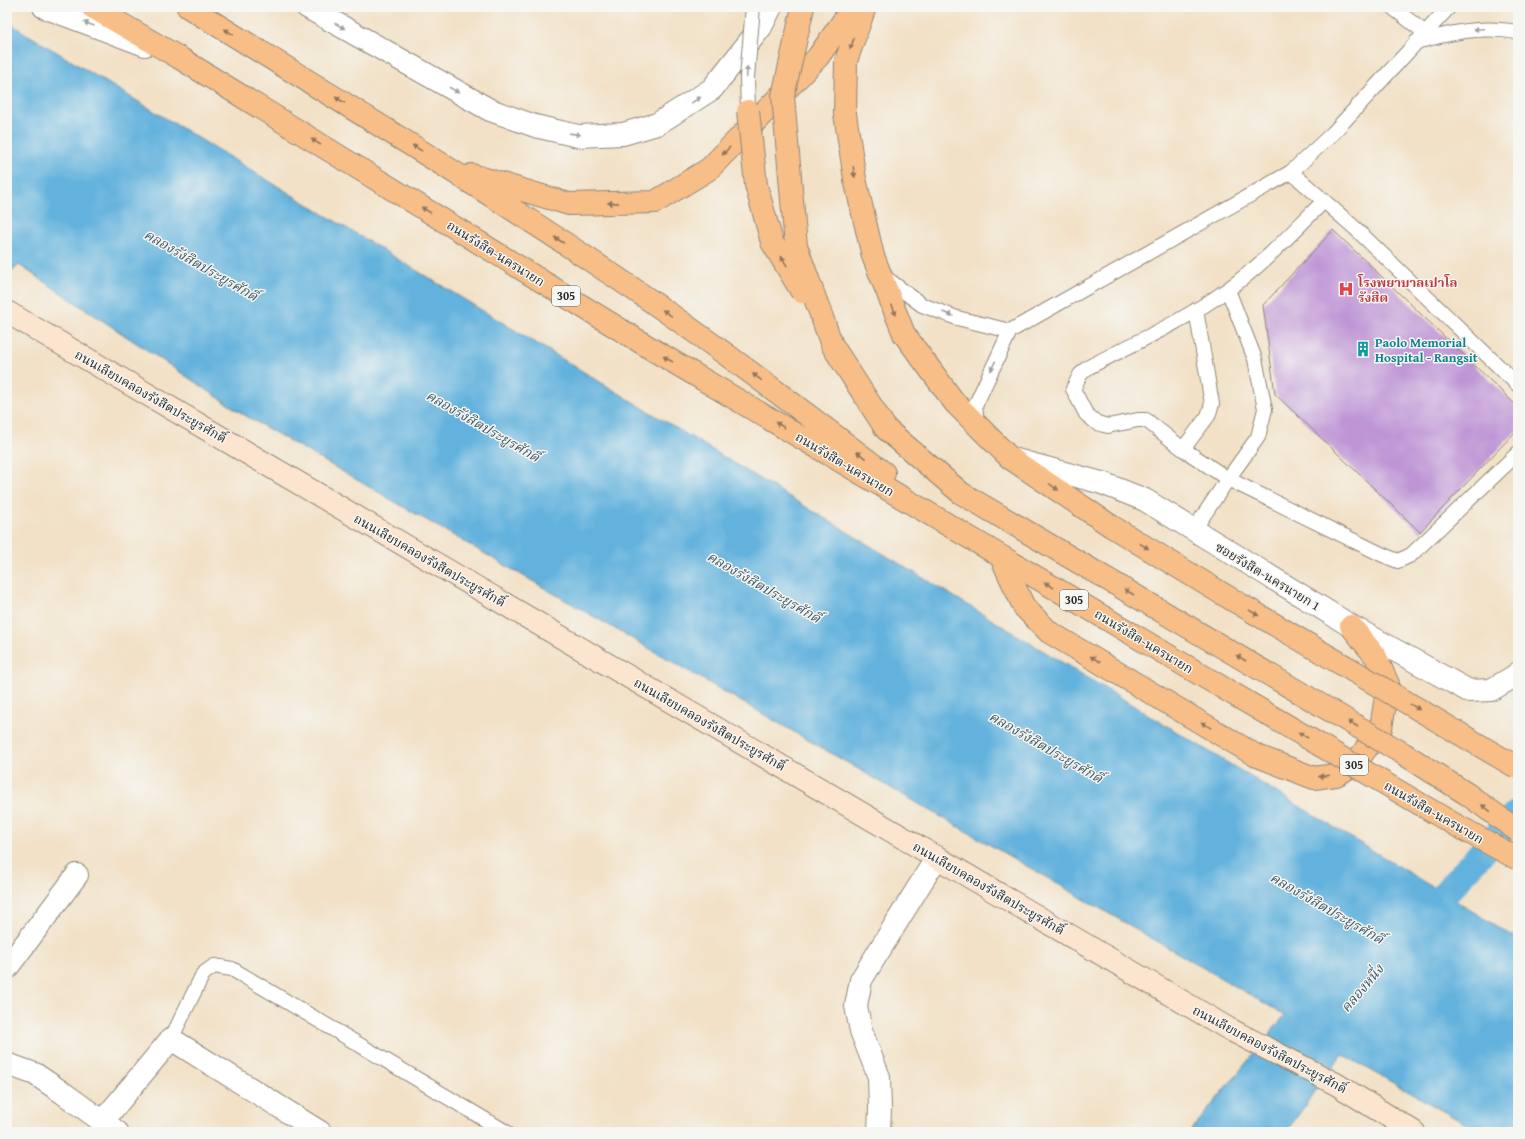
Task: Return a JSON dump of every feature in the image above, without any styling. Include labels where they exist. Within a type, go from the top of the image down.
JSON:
[{"type":"main road","name":"ถนนรังสิต-นครนายก","points":[[92,7],[178,57],[655,350],[1001,557],[1445,819],[1518,859]]},
{"type":"main road","points":[[188,7],[450,169],[603,268],[734,359],[958,530]]},
{"type":"main road","points":[[803,7],[783,96],[796,246],[832,345],[886,429],[961,493],[1404,754],[1467,794],[1518,831]]},
{"type":"main road","points":[[450,169],[569,204],[655,202],[709,169],[818,57],[853,7]]},
{"type":"main road","points":[[865,7],[846,61],[845,114],[855,178],[879,272],[904,334],[955,403],[1010,458],[1111,526],[1221,593],[1518,768]]},
{"type":"main road","points":[[748,111],[756,185],[772,242],[826,330]]},
{"type":"main road","points":[[1001,557],[1024,607],[1050,632],[1255,754],[1314,778],[1336,775],[1355,764],[1381,728],[1388,684],[1376,657],[1351,626]]},
{"type":"street","points":[[44,7],[178,57]]},
{"type":"street","points":[[306,7],[490,110],[535,126],[578,136],[623,134],[657,124],[712,89],[762,27],[771,7]]},
{"type":"street","name":"ถนนเลียบคลองรังสิตประยูรศักดิ์","points":[[7,312],[1228,1029],[1336,1084],[1414,1132]]},
{"type":"street","name":"ซอยรังสิต-นครนายก 1","points":[[1010,458],[1102,483],[1145,500],[1193,531],[1351,626],[1470,691],[1490,690],[1518,673]]},
{"type":"street","points":[[878,1132],[880,1109],[879,1077],[861,1031],[856,1006],[861,980],[937,857]]},
{"type":"street","points":[[7,968],[77,875]]},
{"type":"street","points":[[7,1064],[35,1074],[110,1126],[171,1038],[320,1132]]},
{"type":"lane","points":[[748,111],[747,77],[753,7]]},
{"type":"lane","points":[[1392,7],[1420,37]]},
{"type":"lane","points":[[977,425],[975,406],[1010,331],[1291,172],[1333,133],[1449,7]]},
{"type":"lane","points":[[1420,37],[1479,29],[1500,29],[1518,32]]},
{"type":"lane","points":[[1291,172],[1356,229],[1518,385]]},
{"type":"lane","points":[[1324,202],[1261,262],[1228,290],[1196,310],[1087,368],[1080,375],[1073,389],[1086,414],[1097,423],[1108,426],[1138,420],[1146,420],[1183,449],[1228,479],[1398,561],[1411,555],[1518,453]]},
{"type":"lane","points":[[879,272],[922,305],[957,318],[1010,331]]},
{"type":"lane","points":[[1193,531],[1258,437],[1265,409],[1255,359],[1228,290]]},
{"type":"lane","points":[[1183,449],[1208,416],[1212,404],[1196,310]]},
{"type":"lane","points":[[171,1038],[203,974],[214,966],[232,969],[506,1132]]},
{"type":"water","name":"คลองรังสิตประยูรศักดิ์","points":[[7,22],[1518,939],[1518,1132],[1480,1132],[1342,1054],[1286,1132],[1190,1132],[1285,1015],[246,416],[19,265],[7,276]]},
{"type":"building","name":"Paolo Memorial Hospital - Rangsit","points":[[1333,230],[1518,407],[1518,429],[1420,532],[1275,394],[1263,305]]},
{"type":"waterway","name":"คลองหนึ่ง","points":[[1419,922],[1518,812]]},
{"type":"place","name":"โรงพยาบาลเปาโล รังสิต","points":[[1346,289]]},
{"type":"place","name":"Paolo Memorial Hospital - Rangsit","points":[[1363,349]]}]
